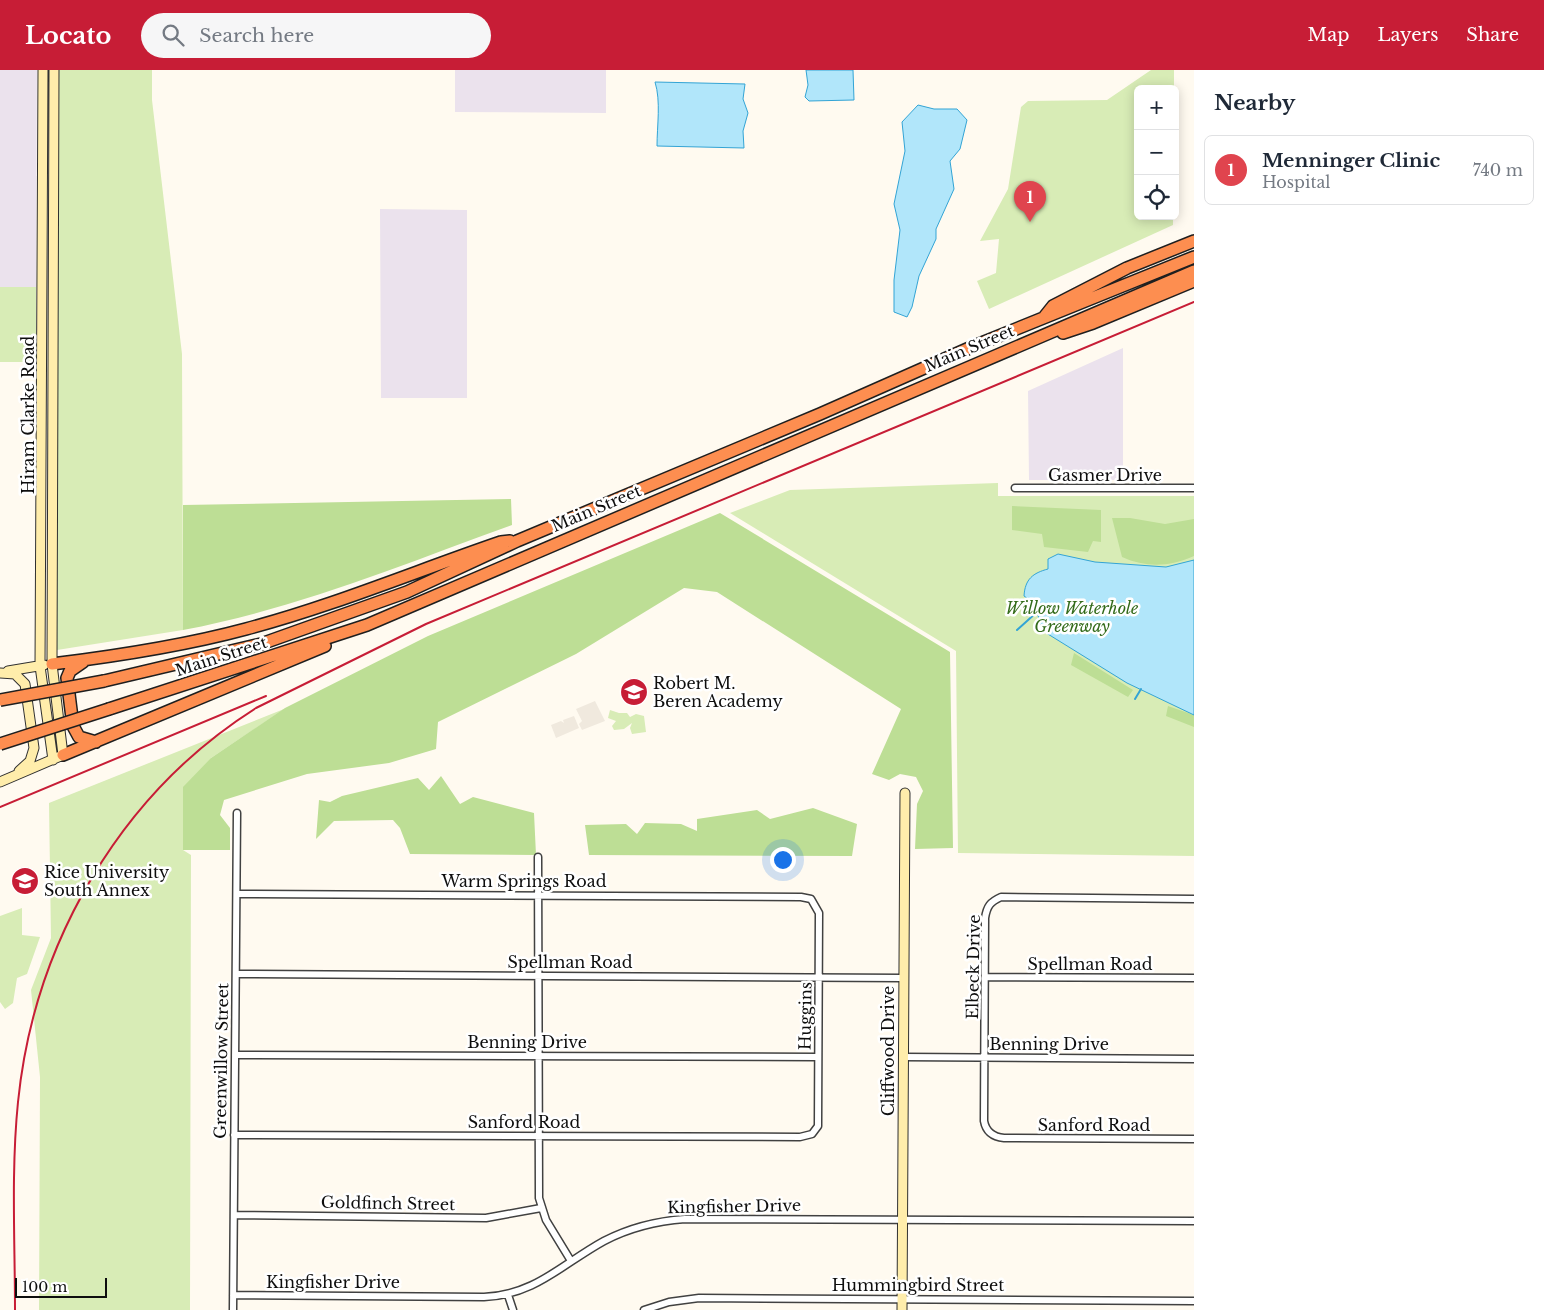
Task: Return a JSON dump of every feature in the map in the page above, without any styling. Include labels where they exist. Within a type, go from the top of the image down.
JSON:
[{"type":"highway","points":[[1044,317],[1053,306],[1127,268],[1194,241]]},
{"type":"highway","name":"Main Street","points":[[0,700],[104,681],[261,644],[406,592],[516,541],[1044,317],[1194,257]]},
{"type":"highway","name":"Main Street","points":[[0,744],[384,618],[981,360],[1194,271]]},
{"type":"highway","points":[[981,360],[1094,323],[1194,281]]},
{"type":"highway","points":[[52,664],[160,648],[247,629],[303,612],[501,542],[516,541]]},
{"type":"highway","points":[[58,757],[340,640],[384,618]]},
{"type":"highway","points":[[87,660],[70,671],[67,690],[75,733],[86,740],[96,742]]},
{"type":"main road","name":"Hiram Clarke Road","points":[[43,70],[43,462],[40,666],[58,757]]},
{"type":"main road","name":"Hiram Clarke Road","points":[[54,70],[52,664],[58,757]]},
{"type":"main road","points":[[42,116],[54,113]]},
{"type":"main road","points":[[43,199],[54,197]]},
{"type":"main road","points":[[43,282],[54,282]]},
{"type":"main road","points":[[43,367],[53,367]]},
{"type":"main road","points":[[43,462],[53,462]]},
{"type":"main road","points":[[41,561],[52,561]]},
{"type":"main road","points":[[0,672],[52,664]]},
{"type":"main road","points":[[0,672],[11,672],[23,681],[34,743],[34,753],[30,761],[13,776]]},
{"type":"main road","points":[[0,782],[58,757]]},
{"type":"main road","name":"Cliffwood Drive","points":[[902,1310],[905,793]]},
{"type":"street","name":"Gasmer Drive","points":[[1015,488],[1194,488]]},
{"type":"street","name":"Greenwillow Street","points":[[233,1310],[237,813]]},
{"type":"street","points":[[538,857],[537,1178],[541,1208],[571,1261]]},
{"type":"street","name":"Warm Springs Road","points":[[237,894],[801,897],[811,899]]},
{"type":"street","name":"Elbeck Drive","points":[[993,1136],[985,1127],[984,1121],[987,907],[992,901],[1006,897],[1194,899]]},
{"type":"street","name":"Huggins","points":[[811,899],[819,912],[818,1126],[812,1134]]},
{"type":"street","name":"Spellman Road","points":[[236,974],[904,978]]},
{"type":"street","name":"Spellman Road","points":[[985,977],[1194,978]]},
{"type":"street","name":"Benning Drive","points":[[236,1055],[818,1057]]},
{"type":"street","name":"Benning Drive","points":[[903,1057],[1194,1058]]},
{"type":"street","name":"Sanford Road","points":[[234,1135],[800,1137],[812,1134]]},
{"type":"street","name":"Sanford Road","points":[[993,1136],[1004,1138],[1194,1139]]},
{"type":"street","name":"Goldfinch Street","points":[[234,1215],[486,1218],[541,1208]]},
{"type":"street","name":"Kingfisher Drive","points":[[233,1295],[484,1297],[508,1295],[539,1283],[571,1261],[618,1235],[648,1224],[672,1220],[702,1218],[903,1218],[1194,1220]]},
{"type":"street","points":[[508,1295],[513,1310]]},
{"type":"street","name":"Hummingbird Street","points":[[644,1310],[669,1302],[699,1298],[1194,1300]]},
{"type":"shaded area","points":[[0,70],[37,70],[36,287],[0,287]]},
{"type":"shaded area","points":[[455,70],[606,70],[606,113],[455,112]]},
{"type":"shaded area","points":[[380,209],[467,210],[467,398],[381,398]]},
{"type":"shaded area","points":[[1123,348],[1123,480],[1029,480],[1028,391]]},
{"type":"shaded area","points":[[595,701],[605,721],[582,730],[579,724],[582,721],[576,709]]},
{"type":"shaded area","points":[[574,716],[579,728],[556,738],[551,725],[561,721],[564,723],[563,720]]},
{"type":"green space","points":[[58,70],[152,70],[152,100],[182,354],[183,630],[57,650]]},
{"type":"green space","points":[[1151,70],[1174,70],[1174,85],[1134,85],[1134,220],[1173,220],[1173,225],[989,309],[977,281],[996,273],[999,239],[980,241],[1008,189],[1021,107],[1028,101],[1107,100]]},
{"type":"green space","points":[[0,287],[36,287],[36,362],[0,362]]},
{"type":"green space","name":"Willow Waterhole Greenway","points":[[998,483],[998,496],[1194,496],[1194,856],[958,853],[956,651],[730,513],[790,490]]},
{"type":"green space","points":[[511,499],[512,525],[308,598],[225,621],[183,630],[183,505]]},
{"type":"green space","points":[[1012,506],[1101,510],[1101,542],[1093,541],[1088,552],[1044,547],[1042,534],[1012,530]]},
{"type":"green space","points":[[720,513],[950,652],[953,848],[915,849],[917,804],[923,791],[916,777],[900,774],[889,780],[872,774],[901,709],[717,592],[684,588],[576,654],[438,722],[436,749],[389,763],[307,774],[224,800],[220,815],[230,828],[230,850],[183,850],[183,787],[211,758],[285,708],[428,636]]},
{"type":"green space","points":[[1112,518],[1130,518],[1165,524],[1194,519],[1194,556],[1185,560],[1158,565],[1131,561],[1122,557]]},
{"type":"green space","points":[[1074,653],[1133,690],[1128,697],[1071,665]]},
{"type":"green space","points":[[1168,706],[1194,715],[1194,727],[1166,716]]},
{"type":"green space","points":[[284,709],[211,758],[183,850],[191,855],[190,1310],[39,1310],[40,1077],[31,990],[51,938],[49,803]]},
{"type":"green space","points":[[610,710],[627,713],[630,717],[636,714],[644,716],[646,732],[632,734],[630,728],[632,723],[624,729],[614,730],[612,726],[616,721],[608,718]]},
{"type":"green space","points":[[441,776],[460,804],[473,797],[534,813],[536,855],[410,854],[400,828],[393,820],[334,821],[316,839],[319,800],[330,802],[342,796],[418,778],[429,790]]},
{"type":"green space","points":[[813,808],[857,824],[852,856],[589,855],[585,825],[626,824],[637,834],[645,823],[681,824],[697,831],[697,819],[757,810],[770,819]]},
{"type":"green space","points":[[22,908],[22,935],[40,937],[27,974],[17,978],[13,1003],[5,1009],[0,1002],[0,916]]},
{"type":"water","points":[[806,70],[853,70],[854,100],[809,101],[805,97],[808,85]]},
{"type":"water","points":[[655,82],[745,84],[743,99],[748,113],[743,131],[744,148],[657,146],[658,105]]},
{"type":"water","points":[[918,105],[934,109],[957,109],[967,120],[960,149],[950,161],[954,189],[936,229],[936,239],[919,276],[912,307],[907,317],[894,312],[894,280],[900,230],[894,204],[905,151],[902,122]]},
{"type":"water","points":[[1058,554],[1095,562],[1166,567],[1194,560],[1194,715],[1127,683],[1043,631],[1034,603],[1024,596],[1025,590],[1028,581],[1034,575],[1048,569],[1048,559]]},
{"type":"waterway","points":[[1017,630],[1037,612]]},
{"type":"waterway","points":[[1135,699],[1141,689]]},
{"type":"railway","points":[[15,1310],[14,1180],[18,1102],[27,1043],[43,985],[64,930],[92,878],[125,829],[164,783],[207,743],[256,708],[426,624],[1194,302]]},
{"type":"railway","points":[[0,807],[266,696]]},
{"type":"place","name":"Menninger Clinic","points":[[1030,222]]},
{"type":"place","name":"Robert M. Beren Academy","points":[[634,692]]},
{"type":"place","name":"Rice University South Annex","points":[[25,881]]}]
